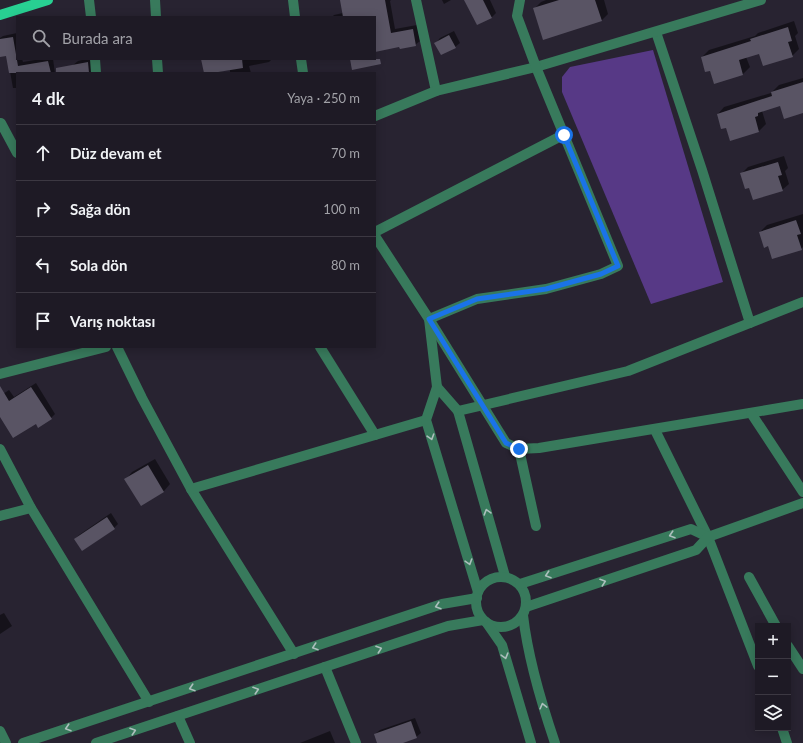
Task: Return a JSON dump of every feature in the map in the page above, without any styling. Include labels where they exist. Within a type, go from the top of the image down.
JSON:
[{"type":"main road","points":[[0,14],[48,0]]},
{"type":"street","points":[[89,0],[91,16]]},
{"type":"street","points":[[155,0],[156,16]]},
{"type":"street","points":[[293,0],[295,16]]},
{"type":"street","points":[[416,0],[436,91]]},
{"type":"street","points":[[429,319],[477,299],[546,289],[601,274],[618,266],[516,16],[520,0]]},
{"type":"street","points":[[376,116],[436,91],[536,67],[761,0]]},
{"type":"street","points":[[656,32],[702,170],[750,322]]},
{"type":"street","points":[[95,60],[96,72]]},
{"type":"street","points":[[157,60],[158,72]]},
{"type":"street","points":[[301,60],[303,72]]},
{"type":"street","points":[[1,122],[16,135]]},
{"type":"street","points":[[1,122],[16,151]]},
{"type":"street","points":[[376,231],[564,135]]},
{"type":"street","points":[[376,238],[429,319],[506,443],[519,449],[539,448],[655,430],[803,404]]},
{"type":"street","points":[[458,411],[628,371],[803,302]]},
{"type":"street","points":[[429,319],[437,387],[426,420],[477,595],[477,608],[502,645],[531,743]]},
{"type":"street","points":[[0,374],[102,348]]},
{"type":"street","points":[[117,348],[142,398],[191,489],[294,654]]},
{"type":"street","points":[[321,348],[375,435]]},
{"type":"street","points":[[437,387],[458,411],[505,576]]},
{"type":"street","points":[[751,413],[803,492]]},
{"type":"street","points":[[191,489],[426,420]]},
{"type":"street","points":[[655,430],[708,537],[755,659]]},
{"type":"street","points":[[0,449],[31,508],[149,702]]},
{"type":"street","points":[[519,449],[536,526]]},
{"type":"street","points":[[96,743],[448,626],[485,621],[497,627],[510,626],[518,622],[525,611],[696,550],[708,537],[803,503]]},
{"type":"street","points":[[0,516],[31,508]]},
{"type":"street","points":[[520,584],[690,529],[708,537]]},
{"type":"street","points":[[23,743],[442,604],[477,595],[482,585],[489,580],[496,577],[505,576],[520,584],[525,591],[527,599],[525,611],[525,635],[545,713],[555,743]]},
{"type":"street","points":[[749,577],[774,623]]},
{"type":"street","points":[[791,651],[803,669]]},
{"type":"street","points":[[325,667],[356,743]]},
{"type":"street","points":[[178,716],[190,743]]},
{"type":"street","points":[[0,731],[6,743]]},
{"type":"street","points":[[783,731],[787,743]]},
{"type":"shaded area","points":[[653,50],[723,282],[651,304],[562,92],[562,77],[570,67]]},
{"type":"building","points":[[340,0],[385,0],[391,33],[413,29],[416,46],[400,49],[399,47],[376,52],[376,16],[343,16]]},
{"type":"building","points":[[464,0],[483,0],[492,18],[477,25]]},
{"type":"building","points":[[559,0],[595,0],[602,21],[543,40],[533,8]]},
{"type":"building","points":[[788,27],[792,41],[788,42],[793,57],[763,66],[759,54],[739,60],[743,75],[714,84],[710,71],[705,72],[701,57]]},
{"type":"building","points":[[449,35],[456,48],[441,55],[434,43]]},
{"type":"building","points":[[13,37],[18,66],[48,61],[51,72],[9,73],[6,56],[0,57],[0,39]]},
{"type":"building","points":[[380,59],[381,64],[352,70],[350,60]]},
{"type":"building","points":[[201,60],[242,60],[243,68],[218,72],[204,72]]},
{"type":"building","points":[[88,62],[89,72],[56,72],[56,68]]},
{"type":"building","points":[[803,82],[803,113],[784,119],[780,106],[758,113],[758,116],[755,117],[759,132],[730,141],[726,128],[721,129],[717,114],[772,96],[771,92]]},
{"type":"building","points":[[778,162],[782,175],[778,176],[783,191],[753,200],[749,188],[745,189],[740,173]]},
{"type":"building","points":[[796,220],[801,234],[797,235],[802,250],[772,259],[768,246],[764,248],[759,232]]},
{"type":"building","points":[[0,386],[9,401],[31,387],[52,419],[38,428],[36,424],[13,438],[0,417]]},
{"type":"building","points":[[148,465],[164,492],[141,506],[124,479]]},
{"type":"building","points":[[107,517],[115,529],[82,551],[74,539]]},
{"type":"building","points":[[411,721],[417,738],[403,743],[377,743],[374,734]]},
{"type":"route","points":[[519,449],[506,443],[429,319],[477,299],[546,289],[601,274],[618,266],[564,135]]}]
